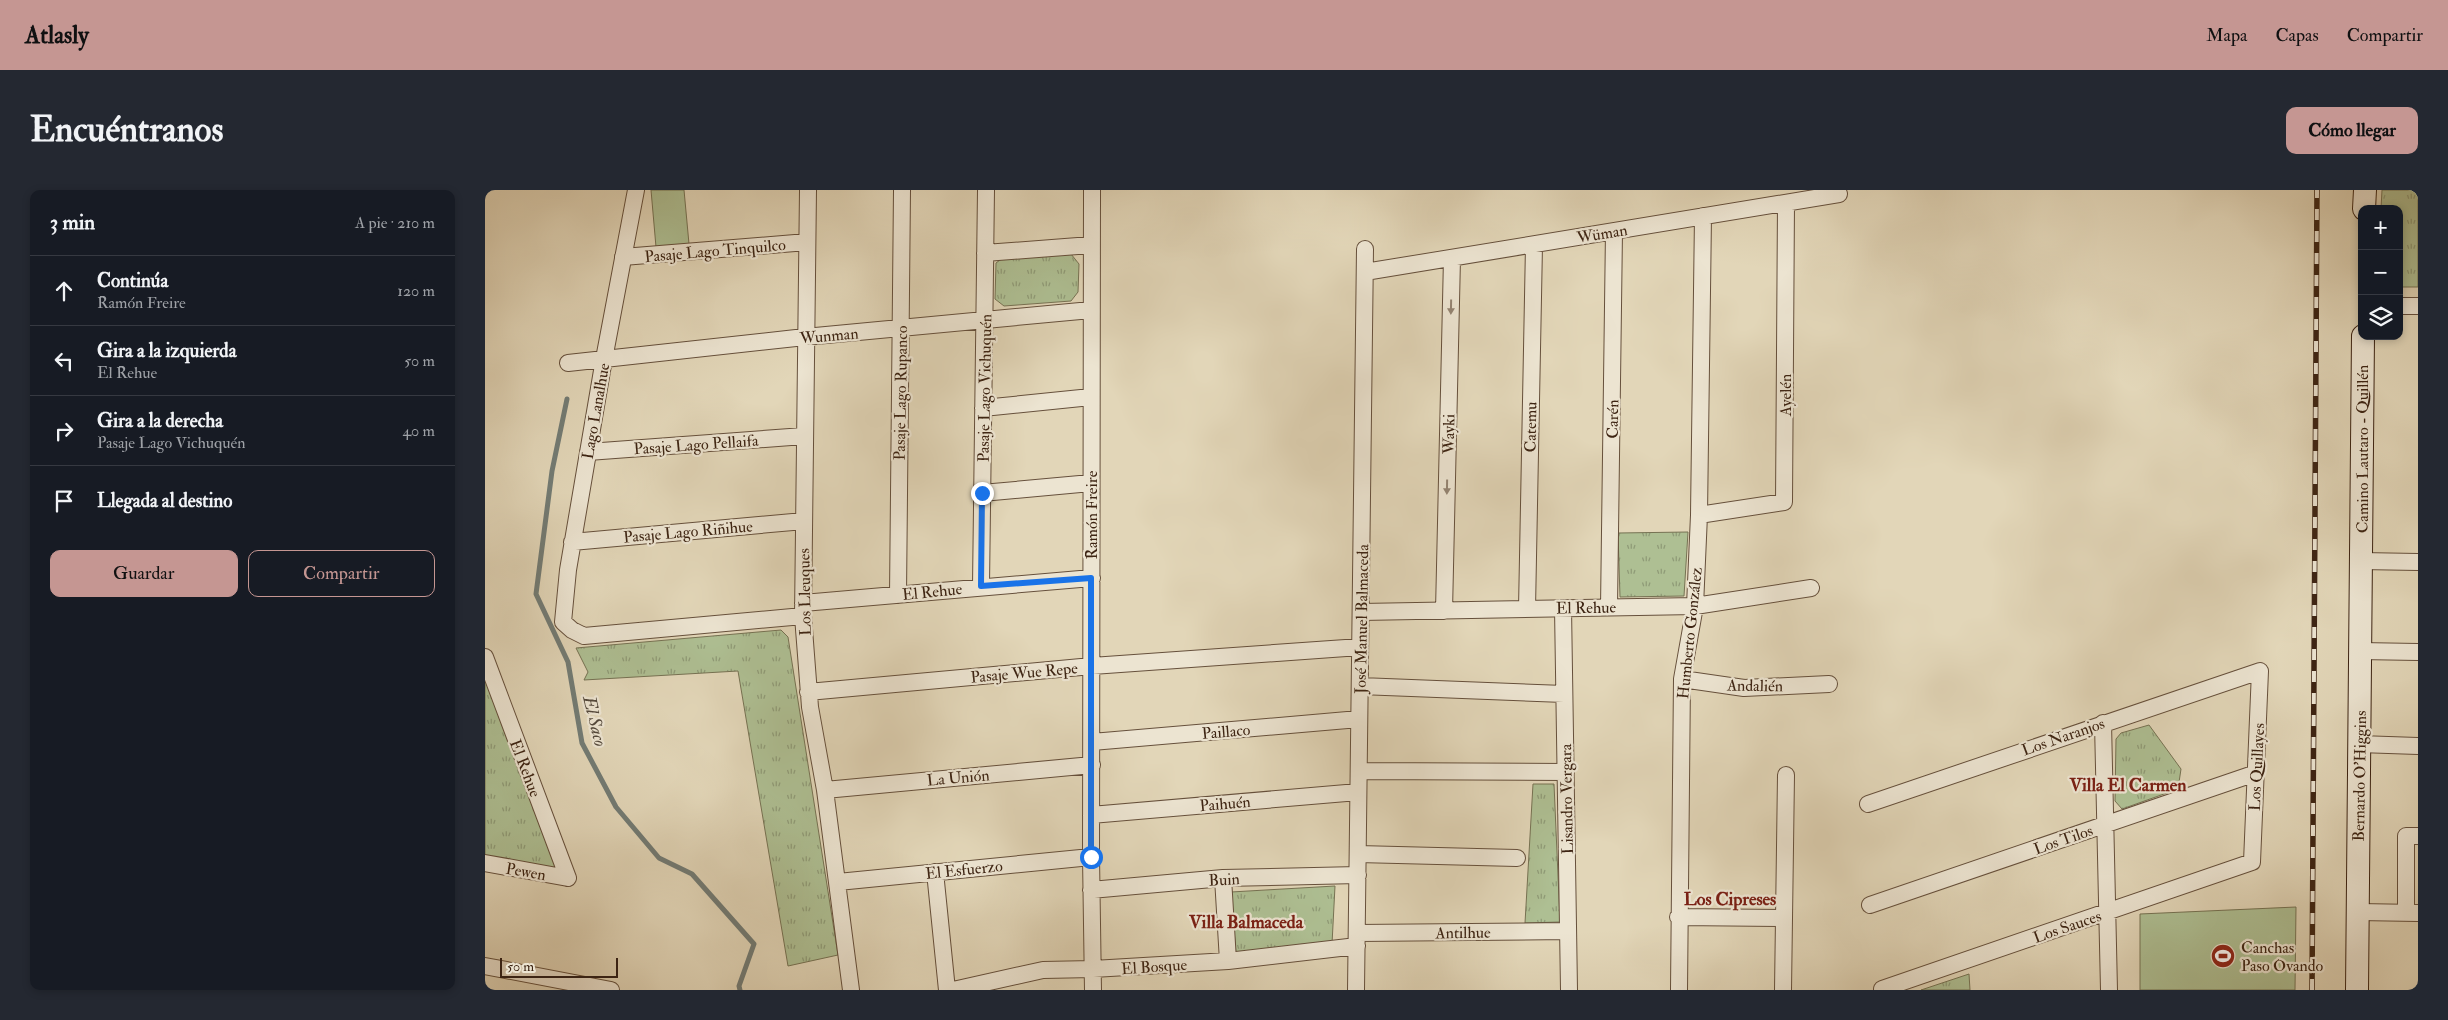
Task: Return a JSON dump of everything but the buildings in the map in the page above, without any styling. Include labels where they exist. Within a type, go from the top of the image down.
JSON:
[{"type":"main road","points":[[2364,205],[2365,190]]},
{"type":"main road","name":"Camino Lautaro - Quillén","points":[[2361,561],[2363,340]]},
{"type":"main road","name":"Bernardo O'Higgins","points":[[2357,990],[2361,561]]},
{"type":"street","name":"Lago Lanalhue","points":[[572,630],[563,620],[572,542],[636,190]]},
{"type":"street","name":"Los Lleuques","points":[[808,190],[803,609],[808,692],[825,790],[851,990]]},
{"type":"street","name":"Pasaje Lago Rupanco","points":[[898,595],[902,190]]},
{"type":"street","name":"Pasaje Lago Vichuquén","points":[[981,586],[986,190]]},
{"type":"street","name":"Ramón Freire","points":[[1091,190],[1091,890],[1093,990]]},
{"type":"street","name":"Wüman","points":[[1365,272],[1839,194]]},
{"type":"street","name":"Ayelén","points":[[1699,515],[1784,502],[1786,203]]},
{"type":"street","name":"Humberto González","points":[[1679,990],[1678,918],[1682,679],[1695,606],[1699,515],[1703,216]]},
{"type":"street","name":"Carén","points":[[1609,607],[1614,231]]},
{"type":"street","name":"Pasaje Lago Tinquilco","points":[[623,257],[807,242]]},
{"type":"street","name":"Catemu","points":[[1527,609],[1534,244]]},
{"type":"street","points":[[985,253],[1091,245]]},
{"type":"street","name":"José Manuel Balmaceda","points":[[1356,990],[1365,249]]},
{"type":"street","name":"Wayki","points":[[1444,610],[1451,258]]},
{"type":"street","points":[[2403,306],[2418,306]]},
{"type":"street","name":"Wunman","points":[[567,363],[1091,310]]},
{"type":"street","points":[[983,408],[1091,397]]},
{"type":"street","name":"Pasaje Lago Pellaifa","points":[[588,452],[804,436]]},
{"type":"street","points":[[982,493],[1091,483]]},
{"type":"street","name":"Pasaje Lago Riñihue","points":[[572,542],[804,521]]},
{"type":"street","points":[[2361,561],[2418,562]]},
{"type":"street","name":"El Rehue","points":[[572,630],[584,636],[594,636],[898,595],[981,586],[1091,578]]},
{"type":"street","name":"El Rehue","points":[[1361,612],[1695,606],[1811,588]]},
{"type":"street","name":"Lisandro Vergara","points":[[1563,608],[1569,990]]},
{"type":"street","name":"Pasaje Wue Repe","points":[[808,692],[1092,666],[1360,646]]},
{"type":"street","points":[[2360,651],[2418,652]]},
{"type":"street","name":"El Rehue","points":[[485,657],[568,878]]},
{"type":"street","name":"Los Naranjos","points":[[1868,804],[2103,722],[2260,671]]},
{"type":"street","name":"Los Quillayes","points":[[2252,862],[2260,671]]},
{"type":"street","name":"Andalién","points":[[1682,679],[1744,688],[1829,684]]},
{"type":"street","points":[[1360,686],[1564,694]]},
{"type":"street","name":"Paillaco","points":[[1092,742],[1359,719]]},
{"type":"street","points":[[2103,722],[2109,990]]},
{"type":"street","points":[[2359,744],[2418,746]]},
{"type":"street","name":"La Unión","points":[[825,790],[1092,765]]},
{"type":"street","points":[[1359,771],[1566,772]]},
{"type":"street","name":"Los Tilos","points":[[1870,905],[2256,773]]},
{"type":"street","points":[[1783,990],[1786,775]]},
{"type":"street","name":"Paihuén","points":[[1091,815],[1358,792]]},
{"type":"street","points":[[2358,912],[2412,913],[2406,836],[2418,836]]},
{"type":"street","points":[[1358,854],[1517,858]]},
{"type":"street","name":"El Esfuerzo","points":[[838,882],[1091,857]]},
{"type":"street","name":"Los Sauces","points":[[1882,989],[2252,862]]},
{"type":"street","name":"Pewen","points":[[485,863],[568,878]]},
{"type":"street","points":[[935,872],[947,990]]},
{"type":"street","name":"Buin","points":[[1091,890],[1223,878],[1358,875]]},
{"type":"street","points":[[1223,878],[1228,961]]},
{"type":"street","points":[[1678,918],[1784,918]]},
{"type":"street","name":"Antilhue","points":[[1357,940],[1568,931]]},
{"type":"street","name":"El Bosque","points":[[953,990],[1009,983],[1043,970],[1093,970],[1228,961],[1357,940]]},
{"type":"street","points":[[485,966],[611,990]]},
{"type":"green space","points":[[651,190],[684,190],[689,244],[656,247]]},
{"type":"green space","points":[[2382,190],[2418,190],[2418,287],[2403,287],[2403,205],[2381,205]]},
{"type":"green space","points":[[1071,254],[1079,264],[1078,292],[1071,301],[1004,306],[995,299],[996,263],[1004,257]]},
{"type":"green space","points":[[1688,532],[1684,596],[1620,597],[1618,533]]},
{"type":"green space","points":[[781,630],[788,637],[838,955],[788,966],[738,671],[584,680],[588,672],[576,648]]},
{"type":"green space","points":[[485,667],[564,875],[485,860]]},
{"type":"green space","points":[[2149,725],[2181,769],[2178,789],[2122,809],[2115,801],[2116,739],[2121,733]]},
{"type":"green space","points":[[1533,784],[1554,784],[1560,922],[1525,923]]},
{"type":"green space","points":[[1335,886],[1332,944],[1236,954],[1231,892]]},
{"type":"green space","points":[[2296,907],[2295,990],[2140,990],[2140,914]]},
{"type":"green space","points":[[1969,974],[1970,990],[1921,990]]},
{"type":"waterway","name":"El Saco","points":[[567,399],[552,471],[536,594],[568,662],[582,743],[616,807],[659,858],[692,874],[754,944],[739,986],[740,990]]},
{"type":"railway","points":[[2312,990],[2317,190]]},
{"type":"place","name":"Canchas Paso Ovando","points":[[2223,956]]},
{"type":"district","name":"Villa El Carmen","points":[[2128,785]]},
{"type":"district","name":"Los Cipreses","points":[[1730,899]]},
{"type":"district","name":"Villa Balmaceda","points":[[1246,922]]},
{"type":"route","points":[[982,493],[981,586],[1091,578],[1091,857]]}]
